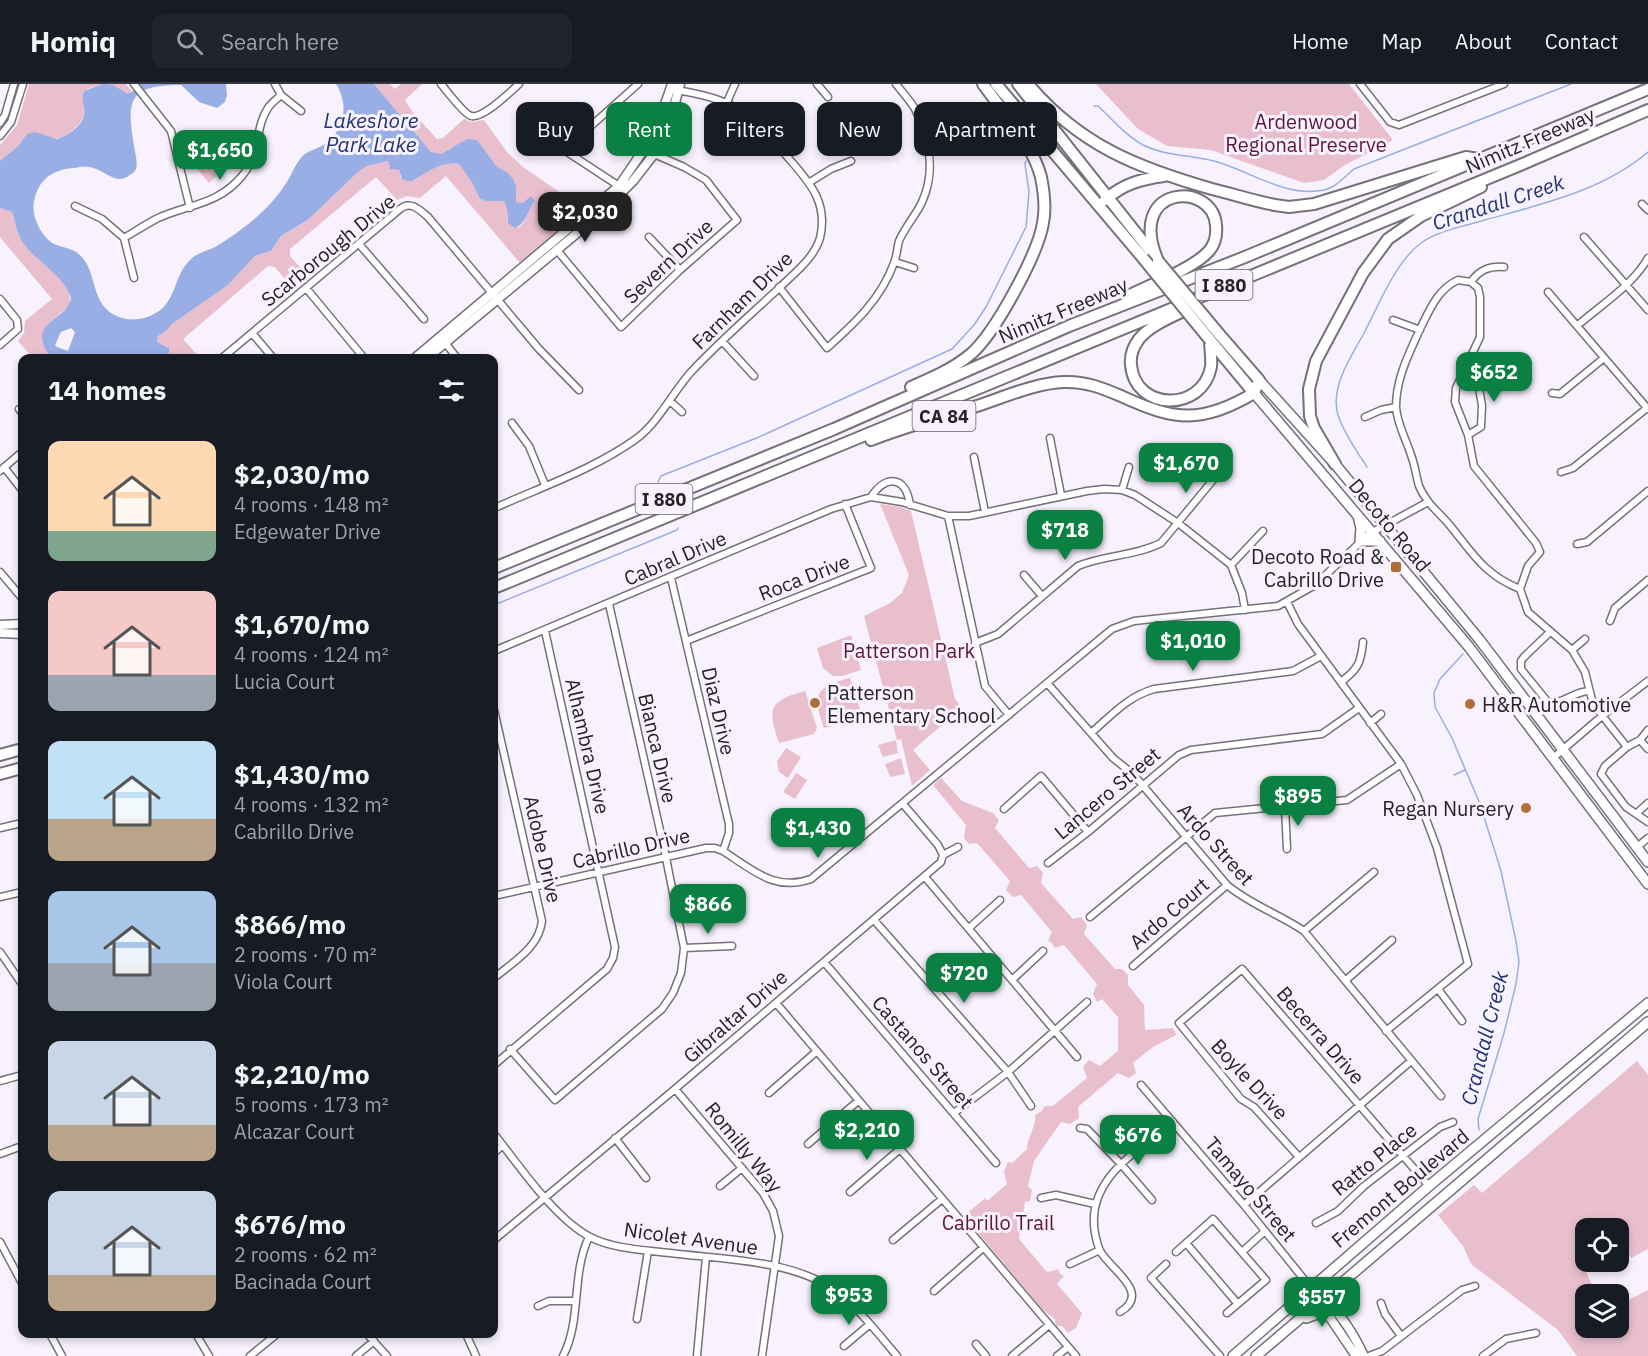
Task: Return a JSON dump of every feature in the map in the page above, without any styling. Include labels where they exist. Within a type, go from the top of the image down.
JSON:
[{"type":"highway","points":[[834,429],[956,365],[973,352],[998,321],[1032,256],[1043,223],[1044,190],[1040,175],[1028,148],[983,84]]},
{"type":"highway","name":"Decoto Road","points":[[996,84],[1143,258],[1215,337],[1259,380]]},
{"type":"highway","name":"Decoto Road","points":[[1018,84],[1158,261],[1254,393]]},
{"type":"highway","points":[[1028,84],[1062,120],[1120,156],[1164,176],[1260,202],[1289,207],[1322,202],[1466,156],[1478,159]]},
{"type":"highway","name":"Nimitz Freeway","points":[[498,566],[834,429],[1069,326],[1245,257],[1648,89]]},
{"type":"highway","name":"I 880","points":[[1416,185],[1429,185],[1648,95]]},
{"type":"highway","name":"Nimitz Freeway","points":[[498,586],[1251,274],[1525,163],[1648,110]]},
{"type":"highway","points":[[1335,464],[1314,428],[1308,404],[1309,389],[1316,362],[1371,261],[1388,239],[1409,223],[1456,201],[1525,163]]},
{"type":"highway","points":[[1096,202],[1105,193],[1132,182],[1164,176]]},
{"type":"highway","points":[[1069,326],[1201,258],[1212,246],[1216,232],[1216,221],[1205,204],[1186,196],[1175,197],[1157,208],[1151,218],[1149,229],[1158,261]]},
{"type":"highway","points":[[1215,337],[1208,376],[1203,386],[1194,394],[1185,399],[1162,400],[1152,397],[1136,382],[1132,372],[1132,352],[1137,341],[1145,333],[1251,274]]},
{"type":"highway","points":[[1254,393],[1259,380]]},
{"type":"highway","name":"CA 84","points":[[801,462],[814,463],[880,436],[1051,383],[1091,384],[1152,410],[1176,416],[1214,412],[1254,393]]},
{"type":"highway","points":[[0,755],[18,750]]},
{"type":"highway","points":[[0,774],[18,769]]},
{"type":"main road","name":"Decoto Road","points":[[1259,380],[1335,464],[1479,639],[1648,862]]},
{"type":"main road","name":"Decoto Road","points":[[1254,393],[1469,647],[1648,884]]},
{"type":"main road","points":[[1358,514],[1361,528],[1360,541],[1380,541]]},
{"type":"main road","name":"Fremont Boulevard","points":[[1233,1356],[1429,1186],[1648,1003]]},
{"type":"main road","name":"Fremont Boulevard","points":[[1256,1356],[1648,1022]]},
{"type":"main road","points":[[1294,1324],[1315,1314],[1333,1314],[1336,1297],[1352,1274]]},
{"type":"street","points":[[0,123],[5,116],[14,84]]},
{"type":"street","points":[[0,136],[11,122],[23,84]]},
{"type":"street","points":[[134,84],[171,131],[190,208]]},
{"type":"street","points":[[275,84],[281,95],[302,111]]},
{"type":"street","points":[[441,84],[468,114],[478,116],[519,84]]},
{"type":"street","points":[[622,188],[564,150],[638,84]]},
{"type":"street","points":[[727,102],[735,84]]},
{"type":"street","points":[[818,84],[828,97]]},
{"type":"street","points":[[779,287],[827,348],[857,322],[881,292],[895,262],[899,242],[927,188],[930,164],[926,135],[914,108],[896,84]]},
{"type":"street","points":[[1360,84],[1390,122],[1399,125],[1503,84]]},
{"type":"street","points":[[622,188],[655,133],[676,87]]},
{"type":"street","points":[[673,102],[676,87]]},
{"type":"street","name":"Farnham Drive","points":[[676,87],[727,102]]},
{"type":"street","points":[[124,238],[155,219],[216,198],[241,177],[252,161],[261,124],[268,107],[281,95]]},
{"type":"street","points":[[421,354],[443,340],[554,247],[622,188],[652,156]]},
{"type":"street","name":"Severn Drive","points":[[554,247],[621,327],[680,270],[737,220],[706,180],[659,156]]},
{"type":"street","name":"Farnham Drive","points":[[498,507],[604,460],[639,437],[670,401],[689,374],[807,260],[819,241],[822,218],[819,201],[810,182],[787,156]]},
{"type":"street","points":[[810,182],[831,169],[851,161]]},
{"type":"street","points":[[1642,204],[1648,210]]},
{"type":"street","name":"Scarborough Drive","points":[[227,354],[405,205],[410,205],[428,218],[495,297]]},
{"type":"street","points":[[75,206],[102,219],[124,238],[134,278]]},
{"type":"street","points":[[649,237],[680,270]]},
{"type":"street","points":[[1584,237],[1648,310]]},
{"type":"street","points":[[359,244],[424,319]]},
{"type":"street","points":[[1578,326],[1625,284],[1648,258]]},
{"type":"street","points":[[895,262],[914,268]]},
{"type":"street","points":[[1471,282],[1477,273],[1492,266],[1504,267]]},
{"type":"street","points":[[1520,589],[1486,569],[1474,558],[1448,523],[1428,502],[1419,484],[1412,457],[1400,427],[1396,407],[1400,372],[1432,305],[1447,285],[1458,280],[1471,282],[1478,288],[1480,297],[1480,337],[1456,388],[1455,402],[1468,435],[1474,466],[1536,543],[1540,552],[1528,566],[1520,589],[1528,612],[1572,650],[1585,672],[1593,704],[1627,747]]},
{"type":"street","points":[[306,288],[361,354]]},
{"type":"street","points":[[1548,292],[1647,409],[1573,468],[1561,472]]},
{"type":"street","points":[[495,297],[562,375],[579,390]]},
{"type":"street","points":[[0,299],[17,320],[18,329],[0,345]]},
{"type":"street","points":[[1393,320],[1420,330]]},
{"type":"street","points":[[252,333],[270,354]]},
{"type":"street","points":[[431,354],[443,340]]},
{"type":"street","points":[[443,340],[454,354]]},
{"type":"street","points":[[722,340],[754,376]]},
{"type":"street","points":[[1552,393],[1560,394],[1604,358]]},
{"type":"street","points":[[1464,370],[1478,378],[1482,405],[1481,427],[1468,435]]},
{"type":"street","points":[[670,401],[682,412]]},
{"type":"street","points":[[1365,417],[1396,407]]},
{"type":"street","points":[[512,423],[529,446],[546,485]]},
{"type":"street","points":[[1050,438],[1061,495]]},
{"type":"street","points":[[18,455],[2,469],[18,486]]},
{"type":"street","points":[[974,457],[985,512]]},
{"type":"street","points":[[1122,490],[1129,467]]},
{"type":"street","points":[[975,643],[998,634],[1078,566],[1092,560],[1151,548],[1161,543],[1214,480]]},
{"type":"street","name":"Cabral Drive","points":[[871,497],[886,481],[894,481],[903,484],[909,492],[910,505]]},
{"type":"street","name":"Cabral Drive","points":[[498,649],[845,504],[871,497],[948,516],[969,516],[1061,495],[1104,489],[1122,490],[1146,501],[1178,523],[1231,565]]},
{"type":"street","points":[[1577,544],[1587,542],[1648,491]]},
{"type":"street","points":[[723,851],[772,881],[783,884],[802,882],[820,873],[1103,635],[1134,621],[1268,608],[1287,602],[1315,585],[1360,541],[1384,525],[1428,502]]},
{"type":"street","name":"Roca Drive","points":[[686,641],[870,568],[845,504]]},
{"type":"street","points":[[948,516],[985,686],[1009,715]]},
{"type":"street","points":[[1245,610],[1242,593],[1231,565],[1263,531]]},
{"type":"street","points":[[0,572],[18,593]]},
{"type":"street","points":[[1024,575],[1042,596]]},
{"type":"street","name":"Diaz Drive","points":[[671,578],[729,824],[729,833],[723,851]]},
{"type":"street","points":[[1610,621],[1614,608],[1648,580]]},
{"type":"street","points":[[1287,602],[1298,624],[1401,764],[1417,795],[1437,848],[1468,964],[1386,1031]]},
{"type":"street","name":"Bianca Drive","points":[[510,1049],[555,1100],[662,1009],[673,993],[681,973],[684,948],[666,856],[609,604]]},
{"type":"street","points":[[0,625],[18,624]]},
{"type":"street","name":"Alhambra Drive","points":[[498,1061],[607,969],[613,958],[615,947],[545,631]]},
{"type":"street","points":[[1550,632],[1524,657],[1521,661],[1521,669],[1552,704],[1573,694],[1589,691]]},
{"type":"street","points":[[0,633],[18,634]]},
{"type":"street","points":[[1572,650],[1585,639]]},
{"type":"street","points":[[1341,682],[1354,672],[1361,659],[1363,642]]},
{"type":"street","points":[[1092,733],[1133,696],[1143,692],[1293,671],[1321,656]]},
{"type":"street","points":[[1553,758],[1648,681]]},
{"type":"street","name":"Ardo Street","points":[[1047,682],[1113,758],[1133,774],[1227,885],[1244,899],[1287,919],[1304,931],[1441,1096]]},
{"type":"street","name":"Lancero Street","points":[[1048,863],[1179,755],[1191,750],[1322,734],[1359,708]]},
{"type":"street","points":[[1370,723],[1381,714]]},
{"type":"street","name":"Adobe Drive","points":[[498,727],[542,912],[539,936],[498,975]]},
{"type":"street","points":[[1648,730],[1640,740],[1627,747],[1605,766],[1601,774],[1626,807],[1648,822]]},
{"type":"street","points":[[1640,740],[1648,749]]},
{"type":"street","points":[[1090,917],[1215,813],[1347,800],[1401,764]]},
{"type":"street","points":[[1004,809],[1041,776],[1088,832]]},
{"type":"street","points":[[1636,814],[1648,803]]},
{"type":"street","points":[[903,804],[943,855],[958,848]]},
{"type":"street","points":[[1285,807],[1287,849]]},
{"type":"street","points":[[0,828],[18,824]]},
{"type":"street","points":[[1637,847],[1648,838]]},
{"type":"street","name":"Cabrillo Drive","points":[[498,895],[706,848],[723,851]]},
{"type":"street","name":"Gibraltar Drive","points":[[498,1237],[925,877],[941,862],[943,855]]},
{"type":"street","points":[[1304,931],[1374,872]]},
{"type":"street","points":[[925,877],[1077,1057]]},
{"type":"street","name":"Ardo Court","points":[[1133,966],[1227,885]]},
{"type":"street","points":[[0,897],[18,893]]},
{"type":"street","points":[[969,928],[1000,900]]},
{"type":"street","points":[[874,920],[1008,1072],[1031,1106]]},
{"type":"street","points":[[1346,980],[1392,940]]},
{"type":"street","points":[[684,948],[732,946]]},
{"type":"street","points":[[1012,980],[1042,951]]},
{"type":"street","points":[[0,952],[18,978]]},
{"type":"street","name":"Castanos Street","points":[[824,962],[996,1163]]},
{"type":"street","name":"Becerra Drive","points":[[1179,1023],[1242,969],[1429,1186]]},
{"type":"street","points":[[1438,989],[1462,1021]]},
{"type":"street","points":[[954,1113],[1008,1072],[1053,1029],[1087,1002]]},
{"type":"street","points":[[776,1004],[1076,1356]]},
{"type":"street","name":"Boyle Drive","points":[[1179,1023],[1241,1099],[1254,1107],[1299,1157]]},
{"type":"street","points":[[769,1093],[817,1051]]},
{"type":"street","points":[[1244,1205],[1411,1061]]},
{"type":"street","points":[[0,1081],[18,1076]]},
{"type":"street","name":"Tamayo Street","points":[[1141,1085],[1322,1300],[1333,1314],[1356,1356]]},
{"type":"street","name":"Romilly Way","points":[[675,1089],[763,1192],[773,1211],[778,1236],[762,1356]]},
{"type":"street","points":[[808,1144],[858,1101]]},
{"type":"street","points":[[1120,1312],[1130,1306],[1133,1299],[1132,1289],[1100,1250],[1094,1224],[1095,1203],[1105,1182],[1121,1164],[1173,1122]]},
{"type":"street","name":"Ratto Place","points":[[1316,1223],[1338,1210],[1364,1186],[1404,1157],[1440,1126],[1453,1122]]},
{"type":"street","points":[[1080,1128],[1087,1129],[1152,1200]]},
{"type":"street","points":[[615,1138],[646,1178]]},
{"type":"street","name":"Nicolet Avenue","points":[[498,1139],[544,1197],[590,1237],[607,1243],[648,1251],[774,1266],[819,1281],[844,1297],[897,1356]]},
{"type":"street","points":[[498,1149],[503,1145]]},
{"type":"street","points":[[0,1154],[18,1147]]},
{"type":"street","points":[[850,1192],[900,1149]]},
{"type":"street","points":[[720,1186],[742,1168]]},
{"type":"street","points":[[1041,1198],[1056,1196],[1095,1203]]},
{"type":"street","points":[[893,1240],[942,1199]]},
{"type":"street","points":[[1176,1252],[1214,1219],[1266,1280],[1227,1313]]},
{"type":"street","points":[[1242,1252],[1265,1231]]},
{"type":"street","points":[[563,1356],[570,1341],[580,1260],[590,1237]]},
{"type":"street","points":[[0,1242],[18,1276]]},
{"type":"street","points":[[1186,1243],[1237,1303]]},
{"type":"street","points":[[934,1291],[983,1248]]},
{"type":"street","points":[[1070,1264],[1100,1250]]},
{"type":"street","points":[[637,1319],[648,1251]]},
{"type":"street","points":[[697,1356],[706,1257]]},
{"type":"street","points":[[1166,1264],[1151,1278],[1220,1356]]},
{"type":"street","points":[[1369,1356],[1382,1351],[1462,1290],[1475,1286]]},
{"type":"street","points":[[537,1306],[549,1302],[575,1301]]},
{"type":"street","points":[[1381,1303],[1385,1314],[1401,1336]]},
{"type":"street","name":"Tamayo Street","points":[[1333,1314],[1350,1329],[1364,1356]]},
{"type":"street","points":[[844,1346],[870,1324]]},
{"type":"street","points":[[1012,1356],[1049,1325]]},
{"type":"street","points":[[1483,1356],[1506,1339],[1536,1333]]},
{"type":"street","points":[[52,1338],[62,1356]]},
{"type":"street","points":[[198,1338],[209,1356]]},
{"type":"street","points":[[250,1356],[272,1338]]},
{"type":"street","points":[[371,1338],[387,1356]]},
{"type":"street","points":[[468,1338],[476,1356]]},
{"type":"street","points":[[356,1356],[374,1341]]},
{"type":"street","points":[[976,1344],[986,1356]]},
{"type":"street","points":[[1057,1356],[1068,1347]]},
{"type":"green space","points":[[29,84],[126,84],[132,92],[106,85],[84,91],[83,117],[73,130],[59,138],[34,133],[27,134],[18,146],[0,161],[0,145],[17,125]]},
{"type":"green space","points":[[374,84],[390,84],[395,89],[401,84],[422,84],[405,100],[414,114],[437,139],[443,138],[464,119],[471,122],[484,120],[507,152],[523,167],[584,209],[520,263],[446,176],[420,198],[407,196],[397,200],[376,177],[290,249],[290,256],[308,276],[293,289],[275,267],[268,266],[183,339],[196,354],[168,354],[168,347],[157,342],[158,336],[172,324],[228,285],[255,256],[271,251],[281,236],[309,219],[367,166],[388,161],[390,169],[399,170],[401,178],[410,182],[439,166],[459,164],[480,199],[504,201],[507,220],[518,228],[523,222],[535,201],[516,202],[516,186],[507,172],[452,147],[441,154],[431,152]]},
{"type":"green space","name":"Ardenwood Regional Preserve","points":[[1096,84],[1349,84],[1393,140],[1345,165],[1324,180],[1304,183],[1211,150],[1167,146],[1138,129]]},
{"type":"green space","points":[[213,151],[226,166],[219,173],[205,157]]},
{"type":"green space","points":[[202,157],[217,176],[209,183],[193,164]]},
{"type":"green space","points":[[0,208],[12,212],[21,239],[60,279],[70,296],[69,305],[51,322],[44,333],[49,354],[29,354],[18,341],[24,333],[25,321],[52,299],[0,237]]},
{"type":"green space","name":"Patterson Park","points":[[880,504],[911,511],[955,699],[962,708],[913,750],[930,770],[912,786],[901,739],[897,740],[864,616],[890,603],[902,593],[909,575]]},
{"type":"green space","points":[[851,635],[861,670],[842,676],[833,676],[823,668],[817,648]]},
{"type":"green space","points":[[850,678],[862,715],[859,720],[824,728],[818,707],[819,694],[829,685]]},
{"type":"green space","points":[[805,691],[817,728],[814,734],[779,743],[773,722],[774,708],[784,698]]},
{"type":"green space","points":[[896,740],[898,753],[883,757],[878,745]]},
{"type":"green space","points":[[786,748],[801,757],[788,778],[779,772],[777,761]]},
{"type":"green space","points":[[901,758],[905,774],[890,777],[885,764]]},
{"type":"green space","points":[[796,773],[807,780],[795,799],[783,792]]},
{"type":"green space","name":"Cabrillo Trail","points":[[941,778],[962,801],[993,813],[999,820],[995,828],[1029,868],[1037,866],[1043,873],[1041,883],[1073,919],[1081,917],[1087,925],[1084,934],[1115,969],[1122,969],[1128,975],[1128,985],[1144,1005],[1145,1030],[1173,1028],[1176,1035],[1153,1047],[1133,1063],[1136,1073],[1129,1078],[1118,1073],[1078,1107],[1079,1118],[1070,1124],[1061,1122],[1034,1161],[1028,1186],[1032,1190],[1030,1201],[1025,1202],[1019,1239],[1046,1271],[1058,1269],[1064,1276],[1057,1284],[1082,1313],[1076,1328],[1068,1333],[1062,1326],[1056,1326],[1055,1319],[1043,1310],[964,1216],[985,1198],[987,1201],[1007,1184],[1004,1172],[1008,1162],[1012,1163],[1027,1149],[1035,1123],[1035,1115],[1045,1106],[1053,1106],[1087,1078],[1083,1067],[1089,1060],[1100,1066],[1118,1051],[1118,1017],[1102,999],[1097,1002],[1093,994],[1097,984],[1064,945],[1055,948],[1048,941],[1052,932],[1021,895],[1013,897],[1006,890],[1010,881],[977,843],[969,844],[964,838],[966,825],[933,785]]},
{"type":"green space","points":[[1637,1061],[1648,1075],[1648,1249],[1631,1258],[1629,1218],[1575,1218],[1575,1272],[1586,1272],[1592,1284],[1575,1284],[1575,1338],[1629,1338],[1629,1300],[1648,1290],[1648,1356],[1577,1356],[1558,1330],[1471,1264],[1463,1246],[1438,1215],[1474,1185],[1482,1193]]},
{"type":"water","name":"Lakeshore Park Lake","points":[[103,84],[113,85],[127,93],[132,92],[141,84],[226,84],[225,102],[217,108],[199,102],[181,85],[151,88],[141,92],[135,98],[132,106],[132,130],[137,163],[133,173],[120,179],[91,167],[60,170],[43,181],[39,187],[33,207],[40,229],[51,242],[73,250],[83,259],[102,304],[109,311],[123,318],[141,319],[161,309],[167,303],[181,273],[191,259],[215,247],[256,218],[281,191],[302,157],[332,138],[341,124],[344,108],[336,84],[374,84],[431,152],[441,154],[467,139],[477,140],[497,167],[507,172],[513,179],[516,186],[516,202],[523,203],[531,196],[535,201],[524,220],[515,228],[508,223],[504,201],[480,199],[459,164],[439,166],[410,182],[402,179],[399,170],[390,169],[388,161],[367,166],[309,219],[281,236],[271,251],[255,256],[228,285],[158,336],[157,342],[169,348],[168,354],[49,354],[42,336],[44,329],[68,306],[71,298],[56,275],[21,240],[12,212],[0,208],[0,161],[18,146],[27,134],[35,132],[57,139],[73,130],[84,116],[84,91]],"holes":[[[71,328],[75,332],[68,351],[55,345],[61,332]]]},
{"type":"waterway","points":[[1094,106],[1098,106],[1131,137],[1151,149],[1214,161],[1282,187],[1310,191],[1328,189],[1354,169],[1571,84]]},
{"type":"waterway","name":"Crandall Creek","points":[[1367,467],[1338,415],[1337,394],[1347,363],[1403,261],[1428,239],[1444,232],[1571,195],[1611,177],[1648,152]]},
{"type":"waterway","points":[[658,482],[661,476],[759,437],[952,349],[974,325],[986,307],[1026,227],[1029,192],[1026,161]]},
{"type":"waterway","points":[[498,603],[678,528]]},
{"type":"waterway","name":"Crandall Creek","points":[[1463,654],[1440,679],[1434,693],[1435,707],[1452,738],[1480,804],[1501,871],[1519,962],[1504,1033],[1478,1119],[1479,1130]]},
{"type":"waterway","points":[[1454,775],[1465,770]]},
{"type":"place","name":"Decoto Road & Cabrillo Drive","points":[[1396,567]]},
{"type":"place","name":"Patterson Elementary School","points":[[815,703]]},
{"type":"place","name":"H&R Automotive","points":[[1470,704]]},
{"type":"place","name":"Regan Nursery","points":[[1526,808]]}]
